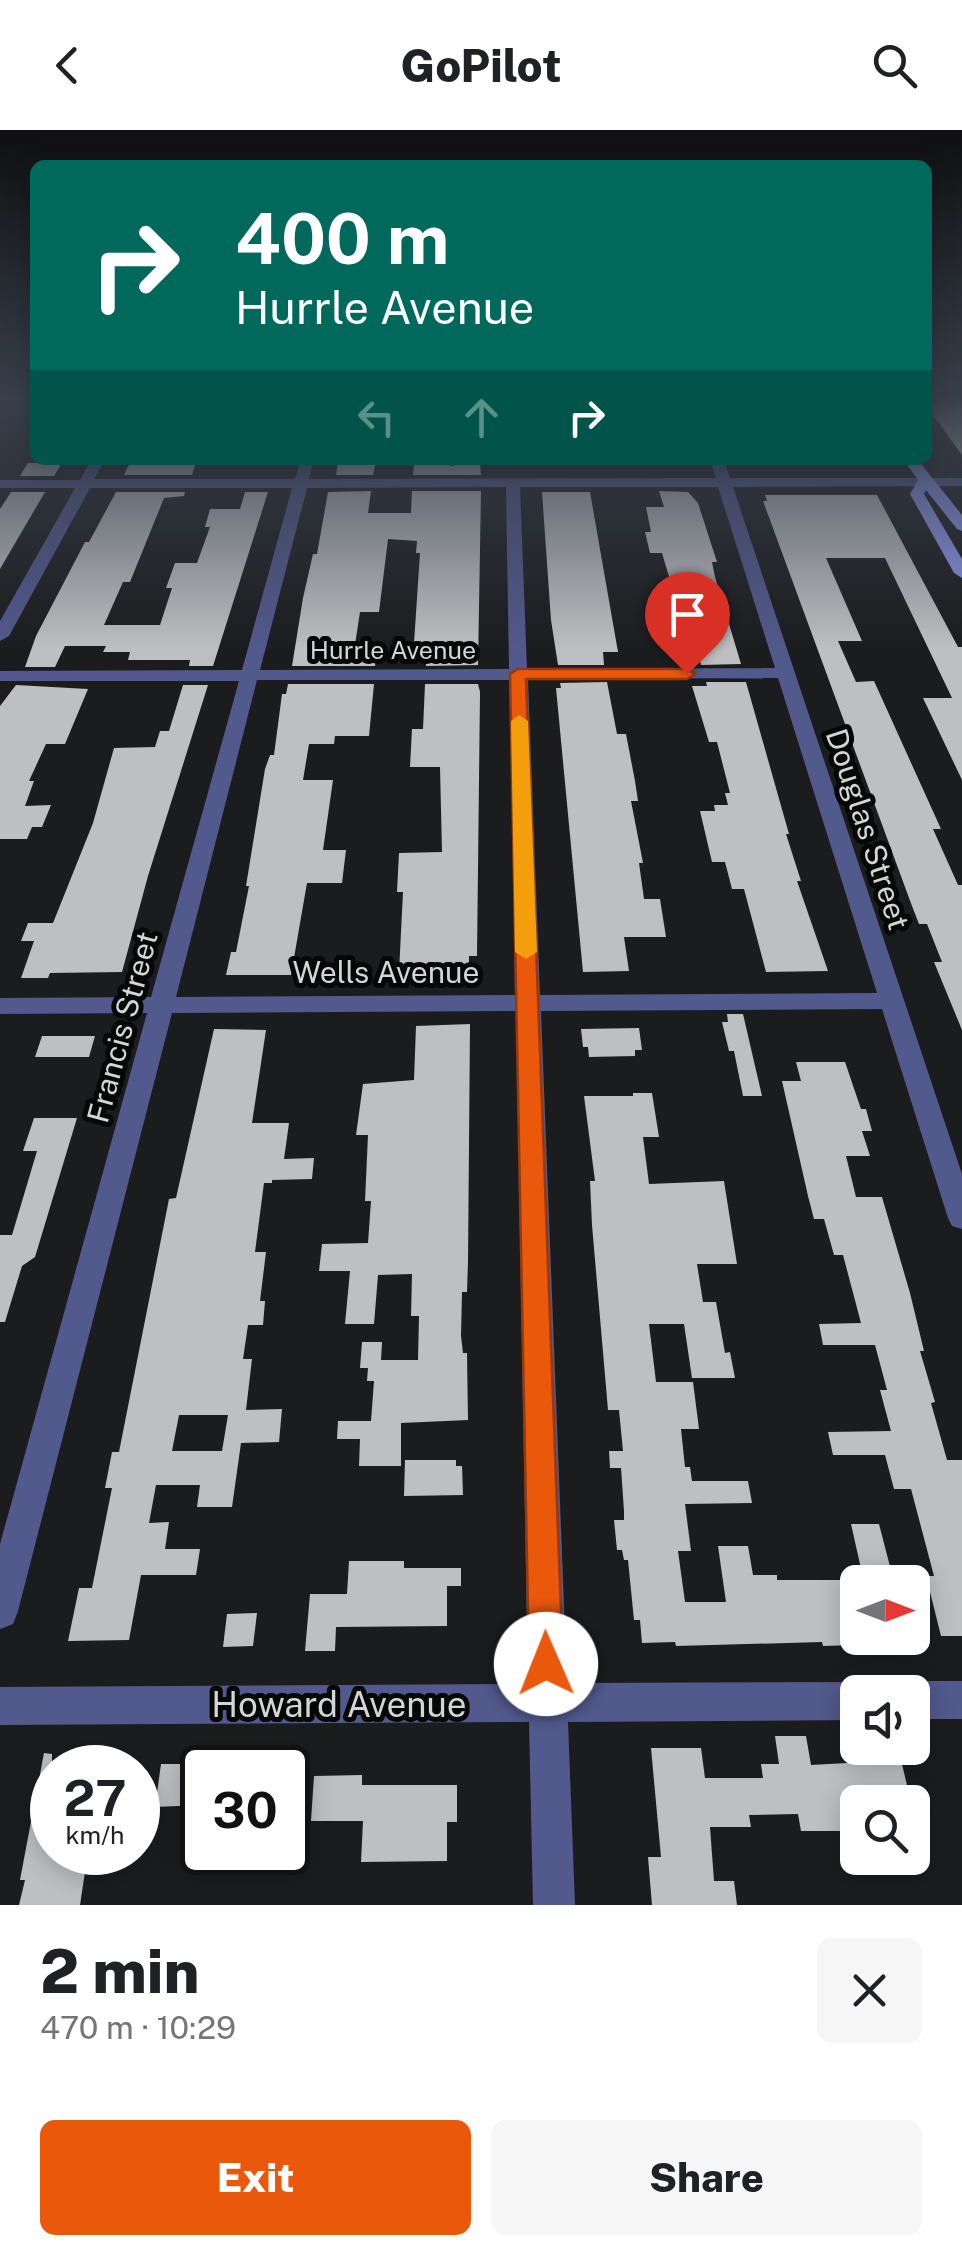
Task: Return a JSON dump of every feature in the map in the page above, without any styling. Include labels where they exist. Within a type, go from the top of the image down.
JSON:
[{"type":"main road","points":[[922,485],[917,494],[962,572]]},
{"type":"main road","points":[[928,485],[942,494],[962,526]]},
{"type":"street","points":[[0,636],[84,485]]},
{"type":"street","name":"Francis Street","points":[[0,1612],[300,485]]},
{"type":"street","points":[[513,485],[554,1905]]},
{"type":"street","name":"Douglas Street","points":[[725,485],[962,1218]]},
{"type":"street","name":"Hurrle Avenue","points":[[0,676],[786,673]]},
{"type":"street","name":"Wells Avenue","points":[[0,1006],[892,1001]]},
{"type":"street","name":"Howard Avenue","points":[[0,1706],[840,1700]]},
{"type":"street","points":[[930,1700],[962,1700]]},
{"type":"building","points":[[371,491],[368,513],[411,513],[412,491],[481,491],[478,665],[426,666],[426,658],[413,658],[420,553],[416,553],[417,541],[388,539],[379,612],[360,612],[354,651],[377,650],[375,666],[292,666],[303,598],[313,554],[317,554],[328,492]]},
{"type":"building","points":[[659,491],[688,492],[698,503],[717,562],[712,562],[715,577],[741,664],[701,665],[691,627],[664,627],[659,606],[668,606],[663,590],[673,590],[662,553],[650,553],[645,532],[651,532],[646,507],[664,507]]},
{"type":"building","points":[[11,492],[45,492],[0,569],[0,509]]},
{"type":"building","points":[[116,492],[185,492],[184,496],[164,498],[130,582],[123,582],[104,625],[160,625],[175,563],[197,563],[210,527],[205,527],[210,509],[240,509],[245,492],[268,492],[213,666],[189,666],[190,660],[128,660],[130,652],[103,652],[106,646],[65,646],[55,667],[25,667],[36,636]]},
{"type":"building","points":[[542,492],[590,492],[618,652],[603,652],[604,665],[558,665]]},
{"type":"building","points":[[765,495],[877,495],[958,647],[962,647],[962,780],[923,698],[952,698],[885,558],[826,558],[862,641],[838,641],[856,682],[874,681],[941,829],[933,829],[958,885],[962,885],[962,1030],[934,962],[942,962],[927,924],[919,924],[912,906],[763,501],[767,501]]},
{"type":"building","points":[[607,682],[617,734],[626,734],[635,781],[638,801],[631,801],[643,863],[639,863],[644,899],[660,899],[666,937],[624,937],[629,971],[583,972],[556,688],[561,688],[560,683]]},
{"type":"building","points":[[706,682],[746,682],[801,881],[797,881],[828,971],[766,972],[744,889],[732,889],[725,862],[712,862],[700,811],[715,811],[714,805],[728,805],[725,793],[730,793],[717,742],[709,742],[692,686],[707,686]]},
{"type":"building","points":[[288,684],[374,684],[369,736],[335,736],[334,744],[309,744],[303,780],[333,780],[323,850],[346,850],[342,883],[307,883],[291,975],[226,975],[231,952],[236,952],[265,769],[270,755],[274,755],[282,694],[286,694]]},
{"type":"building","points":[[425,684],[478,684],[480,692],[477,956],[469,956],[469,972],[399,972],[403,892],[397,892],[399,853],[442,852],[440,767],[410,767],[412,729],[423,729]]},
{"type":"building","points":[[16,685],[88,689],[65,744],[46,744],[29,781],[34,781],[25,806],[51,805],[42,827],[32,827],[27,839],[0,839],[0,706]]},
{"type":"building","points":[[183,685],[208,685],[122,972],[50,973],[48,978],[21,978],[34,941],[21,941],[28,923],[53,923],[93,823],[114,748],[155,747],[160,731],[169,731]]},
{"type":"building","points":[[727,1014],[743,1014],[762,1096],[743,1096],[734,1051],[729,1051],[722,1022],[728,1022]]},
{"type":"building","points":[[470,1024],[468,1262],[467,1292],[462,1292],[461,1336],[463,1353],[467,1353],[468,1420],[401,1423],[401,1466],[359,1466],[360,1439],[337,1439],[338,1421],[371,1421],[374,1381],[367,1381],[368,1368],[360,1368],[362,1342],[382,1342],[381,1360],[418,1360],[419,1316],[411,1316],[412,1274],[378,1275],[374,1324],[345,1324],[350,1271],[319,1271],[322,1244],[368,1243],[368,1135],[356,1135],[363,1084],[414,1080],[416,1026]]},
{"type":"building","points":[[639,1028],[642,1050],[635,1050],[635,1056],[589,1057],[588,1047],[583,1047],[581,1029]]},
{"type":"building","points":[[214,1029],[266,1030],[252,1123],[289,1123],[284,1159],[314,1158],[312,1179],[264,1183],[255,1252],[266,1252],[260,1301],[265,1301],[263,1325],[248,1325],[243,1359],[252,1359],[246,1410],[282,1409],[279,1442],[241,1443],[232,1507],[197,1507],[200,1485],[156,1485],[149,1523],[169,1522],[165,1549],[200,1549],[196,1575],[141,1575],[129,1640],[68,1641],[79,1588],[92,1588],[112,1488],[105,1488],[112,1452],[119,1452],[169,1199],[176,1198]],"holes":[[[179,1415],[228,1415],[222,1451],[172,1451]]]},
{"type":"building","points":[[42,1036],[95,1036],[89,1057],[35,1057]]},
{"type":"building","points":[[796,1062],[845,1062],[861,1109],[866,1109],[872,1131],[862,1131],[870,1156],[846,1156],[856,1197],[882,1197],[910,1293],[924,1351],[920,1351],[935,1402],[931,1403],[947,1460],[962,1460],[962,1636],[941,1636],[930,1592],[930,1576],[934,1576],[911,1489],[894,1489],[885,1455],[833,1455],[828,1432],[891,1431],[880,1390],[887,1390],[875,1345],[823,1345],[819,1324],[861,1323],[843,1255],[834,1255],[824,1219],[814,1219],[808,1196],[782,1081],[801,1081]]},
{"type":"building","points":[[652,1093],[659,1137],[643,1137],[649,1184],[724,1181],[737,1264],[697,1264],[703,1302],[716,1302],[725,1353],[730,1352],[735,1378],[692,1378],[684,1324],[649,1324],[656,1382],[693,1382],[699,1429],[681,1429],[685,1467],[690,1467],[692,1481],[748,1481],[752,1503],[685,1504],[691,1551],[678,1551],[685,1602],[726,1602],[718,1546],[748,1546],[753,1575],[777,1575],[777,1580],[840,1580],[840,1646],[823,1646],[822,1642],[676,1646],[675,1642],[642,1643],[640,1620],[634,1620],[628,1560],[624,1560],[622,1550],[617,1550],[614,1520],[624,1520],[621,1468],[610,1468],[609,1451],[623,1451],[619,1410],[608,1410],[592,1225],[590,1181],[595,1181],[584,1096]]},
{"type":"building","points":[[34,1118],[77,1118],[35,1257],[22,1266],[5,1322],[0,1322],[0,1235],[12,1235],[37,1151],[23,1151]]},
{"type":"building","points":[[405,1460],[456,1460],[456,1466],[462,1466],[463,1495],[404,1496]]},
{"type":"building","points":[[851,1524],[879,1524],[890,1565],[860,1565]]},
{"type":"building","points":[[349,1561],[404,1561],[404,1568],[461,1568],[461,1586],[447,1586],[447,1626],[336,1627],[335,1651],[305,1651],[310,1594],[347,1594]]},
{"type":"building","points":[[257,1613],[253,1646],[223,1647],[227,1614]]},
{"type":"building","points":[[775,1736],[806,1736],[811,1765],[902,1765],[907,1785],[840,1785],[840,1831],[801,1831],[798,1814],[749,1815],[751,1827],[710,1827],[714,1881],[734,1881],[737,1905],[652,1905],[648,1857],[661,1857],[651,1748],[701,1748],[705,1778],[763,1778],[761,1764],[779,1764]]},
{"type":"building","points":[[161,1764],[180,1764],[180,1806],[160,1807]]},
{"type":"building","points":[[362,1775],[362,1785],[457,1785],[457,1822],[447,1822],[447,1861],[361,1862],[363,1821],[311,1821],[314,1776]]},
{"type":"building","points":[[30,1827],[30,1875],[85,1875],[80,1905],[19,1905],[25,1880],[20,1880]]},
{"type":"slow traffic","points":[[519,721],[526,952]]},
{"type":"route","points":[[546,1664],[518,674],[687,674]]}]
